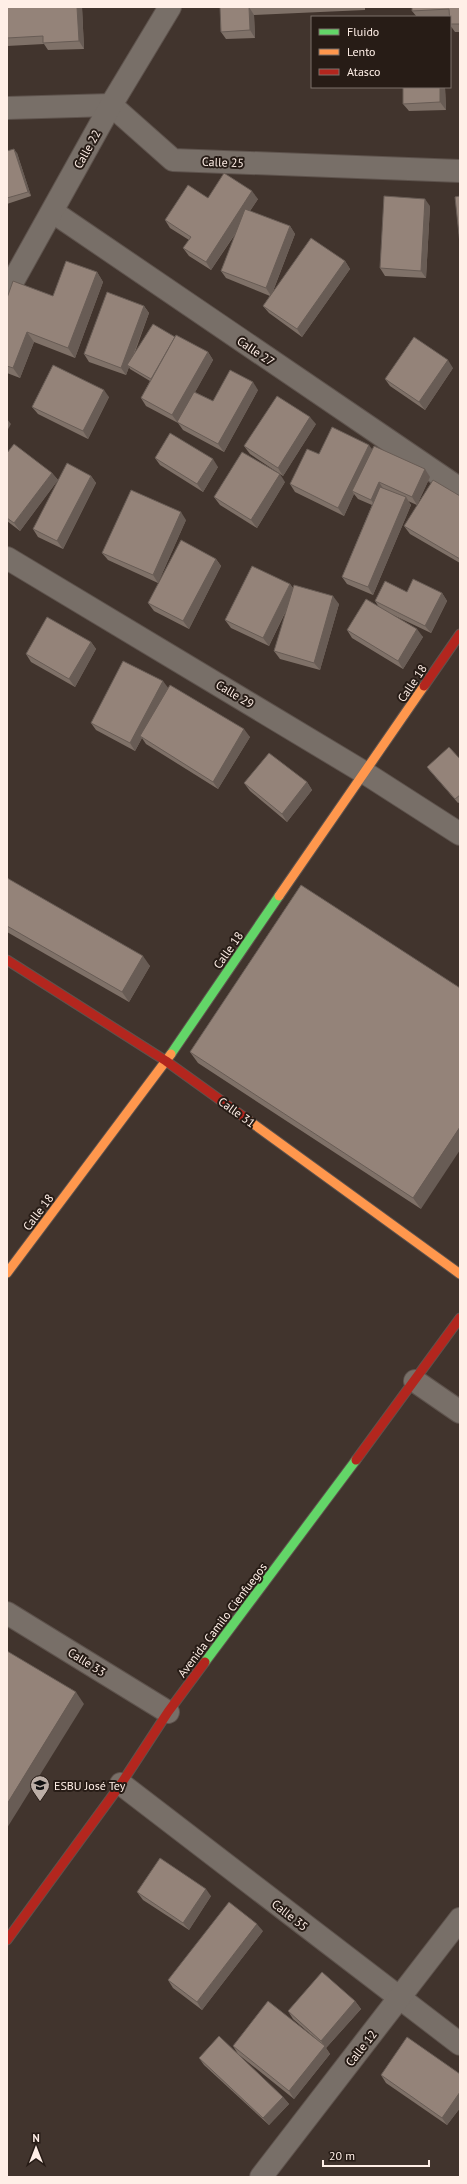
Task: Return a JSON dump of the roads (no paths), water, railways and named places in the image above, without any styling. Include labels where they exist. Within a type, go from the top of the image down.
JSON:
[{"type":"street","name":"Calle 22","points":[[7,292],[53,212],[111,105],[170,7]]},
{"type":"street","points":[[7,108],[111,105]]},
{"type":"street","name":"Calle 25","points":[[111,105],[174,160],[460,171]]},
{"type":"street","name":"Calle 27","points":[[53,212],[460,489]]},
{"type":"street","name":"Calle 29","points":[[7,558],[365,772],[460,834]]},
{"type":"street","name":"Calle 18","points":[[7,1273],[166,1061],[460,634]]},
{"type":"street","name":"Calle 31","points":[[7,960],[166,1061],[460,1274]]},
{"type":"street","name":"Avenida Camilo Cienfuegos","points":[[7,1940],[121,1784],[168,1712],[415,1381],[460,1318]]},
{"type":"street","points":[[415,1381],[460,1412]]},
{"type":"street","name":"Calle 33","points":[[7,1613],[168,1712]]},
{"type":"street","name":"Calle 35","points":[[121,1784],[399,1999],[460,2044]]},
{"type":"street","name":"Calle 12","points":[[261,2177],[460,1919]]},
{"type":"place","name":"ESBU José Tey","points":[[40,1802]]}]
